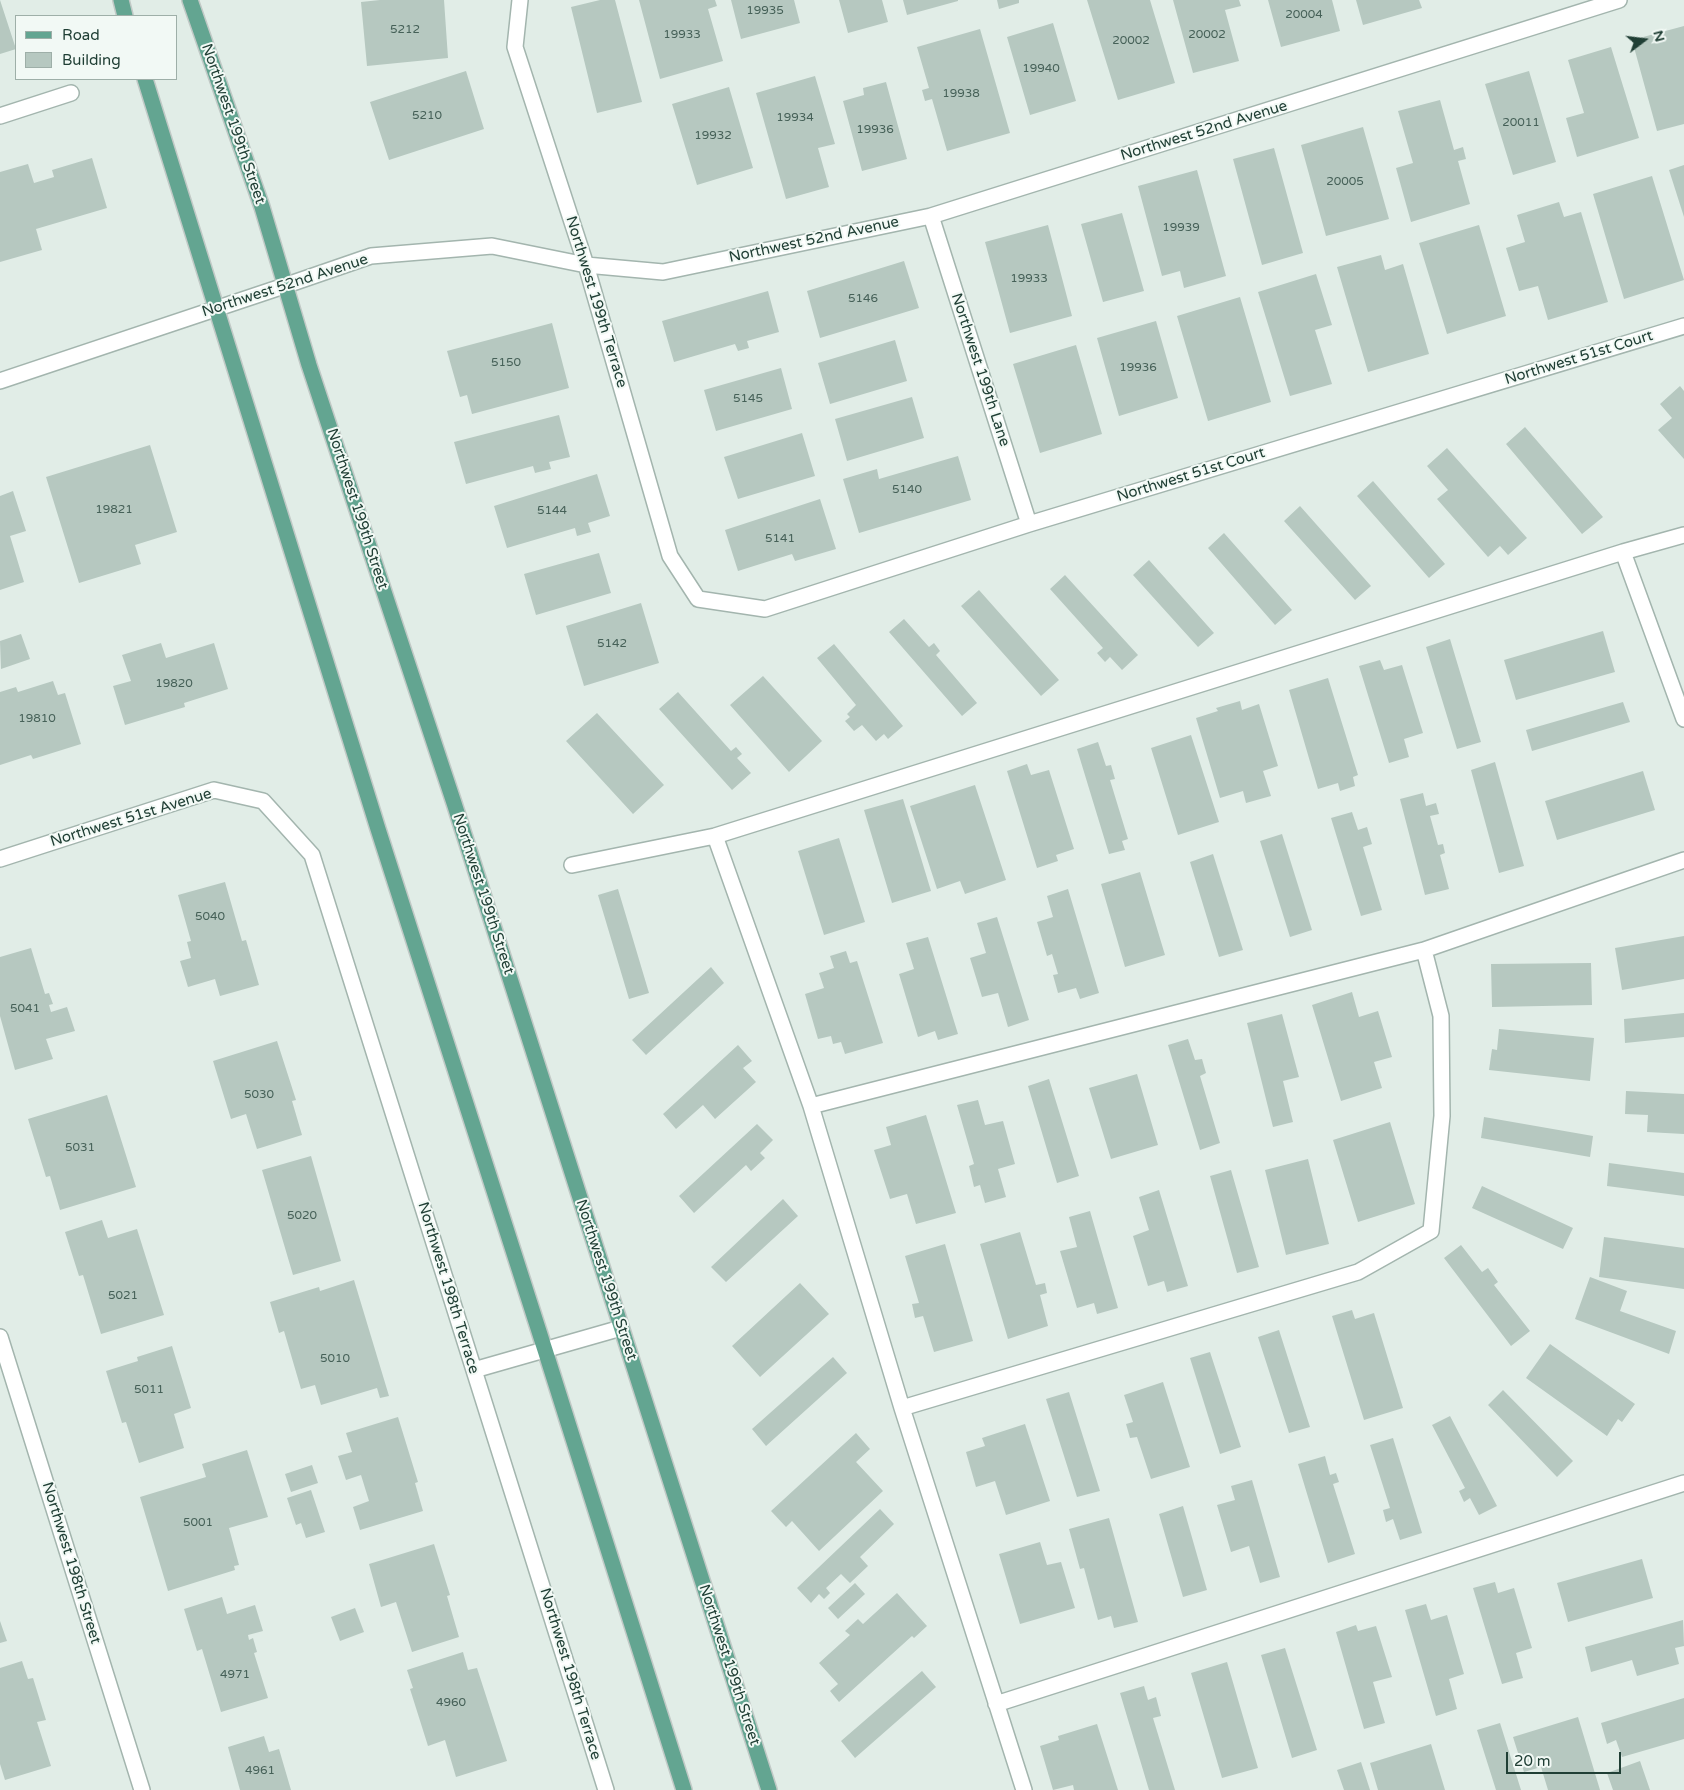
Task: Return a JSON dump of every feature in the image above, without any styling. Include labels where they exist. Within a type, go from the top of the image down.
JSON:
[{"type":"main road","points":[[121,0],[126,15]]},
{"type":"main road","name":"Northwest 199th Street","points":[[190,0],[262,207],[309,365],[457,812],[769,1790]]},
{"type":"main road","points":[[145,80],[381,839],[684,1790]]},
{"type":"street","name":"Northwest 199th Terrace","points":[[520,0],[514,48],[586,265],[670,556],[698,598]]},
{"type":"street","name":"Northwest 52nd Avenue","points":[[0,381],[371,256],[492,246],[586,265],[663,272],[931,216],[1619,0]]},
{"type":"street","points":[[0,116],[71,93]]},
{"type":"street","name":"Northwest 199th Lane","points":[[931,216],[1029,524]]},
{"type":"street","name":"Northwest 51st Court","points":[[698,598],[765,609],[1029,524],[1684,326]]},
{"type":"street","points":[[572,865],[715,836],[1623,552],[1684,535]]},
{"type":"street","points":[[1623,552],[1684,719]]},
{"type":"street","name":"Northwest 51st Avenue","points":[[0,859],[214,790],[263,801]]},
{"type":"street","name":"Northwest 198th Terrace","points":[[263,801],[312,855],[606,1790]]},
{"type":"street","points":[[715,836],[811,1106],[902,1408],[1024,1790]]},
{"type":"street","points":[[811,1106],[1424,950],[1684,860]]},
{"type":"street","points":[[902,1408],[1358,1272],[1431,1231],[1442,1116],[1442,1016],[1424,950]]},
{"type":"street","points":[[474,1370],[622,1328]]},
{"type":"street","name":"Northwest 198th Street","points":[[0,1337],[142,1790]]},
{"type":"street","points":[[996,1704],[1684,1483]]},
{"type":"building","points":[[0,0],[15,49],[0,54]]},
{"type":"building","points":[[380,0],[444,0],[448,58],[367,66],[361,2]]},
{"type":"building","points":[[600,0],[615,0],[642,102],[597,113],[571,7]]},
{"type":"building","points":[[639,0],[715,0],[717,6],[708,9],[723,61],[660,79]]},
{"type":"building","points":[[731,0],[794,0],[800,23],[741,39]]},
{"type":"building","points":[[839,0],[882,0],[888,22],[848,33]]},
{"type":"building","points":[[903,0],[958,0],[958,1],[907,15]]},
{"type":"building","points":[[997,0],[1019,0],[1019,3],[999,9]]},
{"type":"building","points":[[1087,0],[1150,0],[1175,83],[1118,100]]},
{"type":"building","points":[[1173,0],[1239,0],[1241,6],[1225,10],[1239,61],[1193,73]]},
{"type":"building","points":[[1268,0],[1332,0],[1340,31],[1281,47]]},
{"type":"building","points":[[1356,0],[1419,0],[1422,8],[1363,25]]},
{"type":"building","points":[[1053,23],[1076,101],[1030,115],[1007,37]]},
{"type":"building","points":[[1684,26],[1684,124],[1657,131],[1632,40]]},
{"type":"building","points":[[980,29],[1010,133],[947,151],[932,99],[925,101],[922,90],[929,88],[917,47]]},
{"type":"building","points":[[1611,47],[1639,138],[1577,157],[1566,118],[1584,113],[1568,60]]},
{"type":"building","points":[[466,71],[484,129],[389,160],[370,102]]},
{"type":"building","points":[[1529,71],[1556,162],[1513,175],[1485,84]]},
{"type":"building","points":[[815,76],[835,144],[818,148],[829,187],[786,199],[756,93]]},
{"type":"building","points":[[886,82],[907,159],[862,171],[843,101],[864,95],[863,88]]},
{"type":"building","points":[[729,87],[753,168],[697,185],[672,104]]},
{"type":"building","points":[[1440,100],[1454,150],[1463,147],[1466,159],[1458,161],[1470,204],[1411,222],[1396,168],[1413,163],[1398,111]]},
{"type":"building","points":[[1363,127],[1389,219],[1326,236],[1301,145]]},
{"type":"building","points":[[1274,148],[1303,253],[1262,265],[1233,159]]},
{"type":"building","points":[[92,158],[107,208],[36,229],[42,250],[0,262],[0,172],[28,164],[34,183],[54,177],[52,170]]},
{"type":"building","points":[[1684,165],[1684,217],[1669,170]]},
{"type":"building","points":[[1197,170],[1226,276],[1184,288],[1180,271],[1162,276],[1138,186]]},
{"type":"building","points":[[1652,176],[1684,280],[1624,299],[1593,194]]},
{"type":"building","points":[[1559,202],[1564,217],[1581,212],[1608,302],[1548,320],[1538,286],[1519,291],[1506,248],[1525,242],[1517,215]]},
{"type":"building","points":[[1122,213],[1144,291],[1103,302],[1081,224]]},
{"type":"building","points":[[1048,225],[1072,316],[1010,333],[985,242]]},
{"type":"building","points":[[1479,225],[1506,316],[1447,334],[1419,243]]},
{"type":"building","points":[[1381,255],[1385,270],[1403,264],[1429,354],[1368,372],[1337,267]]},
{"type":"building","points":[[904,261],[919,308],[820,338],[807,291]]},
{"type":"building","points":[[1316,274],[1332,325],[1315,330],[1332,384],[1290,396],[1258,292]]},
{"type":"building","points":[[768,291],[779,332],[747,341],[749,348],[738,351],[735,344],[674,362],[662,321]]},
{"type":"building","points":[[1240,297],[1271,402],[1208,421],[1177,316]]},
{"type":"building","points":[[1156,321],[1178,398],[1119,416],[1097,338]]},
{"type":"building","points":[[552,323],[569,388],[472,414],[467,395],[460,397],[447,351]]},
{"type":"building","points":[[895,340],[907,381],[830,404],[818,363]]},
{"type":"building","points":[[1076,345],[1102,434],[1040,453],[1013,364]]},
{"type":"building","points":[[781,368],[792,409],[716,431],[704,390]]},
{"type":"building","points":[[1680,386],[1684,391],[1684,459],[1658,430],[1672,418],[1660,404]]},
{"type":"building","points":[[912,397],[924,438],[847,461],[835,419]]},
{"type":"building","points":[[559,415],[570,457],[549,462],[551,469],[535,473],[533,466],[466,484],[454,442]]},
{"type":"building","points":[[1525,427],[1603,517],[1582,534],[1506,444]]},
{"type":"building","points":[[802,433],[815,476],[738,499],[724,457]]},
{"type":"building","points":[[150,445],[177,532],[135,545],[141,564],[79,583],[46,477]]},
{"type":"building","points":[[1447,448],[1527,538],[1508,555],[1500,546],[1488,557],[1437,499],[1448,490],[1427,466]]},
{"type":"building","points":[[958,456],[971,500],[859,533],[843,479],[877,469],[879,479]]},
{"type":"building","points":[[597,474],[610,516],[588,523],[591,532],[577,536],[575,528],[507,548],[494,506]]},
{"type":"building","points":[[1373,481],[1445,564],[1429,578],[1357,496]]},
{"type":"building","points":[[13,491],[26,531],[10,536],[24,582],[0,590],[0,496]]},
{"type":"building","points":[[820,499],[836,549],[795,561],[792,554],[738,571],[725,530]]},
{"type":"building","points":[[1300,506],[1371,586],[1355,600],[1284,521]]},
{"type":"building","points":[[1224,533],[1292,610],[1275,625],[1208,548]]},
{"type":"building","points":[[599,553],[611,593],[536,615],[524,574]]},
{"type":"building","points":[[1149,560],[1214,633],[1198,647],[1133,575]]},
{"type":"building","points":[[1065,575],[1138,655],[1122,670],[1110,657],[1105,662],[1097,653],[1103,648],[1050,589]]},
{"type":"building","points":[[979,590],[1059,680],[1041,696],[961,606]]},
{"type":"building","points":[[641,603],[659,663],[584,686],[566,626]]},
{"type":"building","points":[[904,619],[929,647],[934,643],[940,651],[936,655],[977,703],[962,716],[889,632]]},
{"type":"building","points":[[1603,631],[1615,672],[1516,700],[1504,660]]},
{"type":"building","points":[[21,634],[30,659],[1,669],[0,641]]},
{"type":"building","points":[[1450,639],[1481,742],[1457,749],[1426,647]]},
{"type":"building","points":[[161,643],[166,658],[214,643],[228,689],[184,703],[185,707],[125,725],[113,686],[131,681],[122,655]]},
{"type":"building","points":[[834,644],[903,726],[888,739],[884,734],[876,741],[862,725],[854,731],[845,721],[850,717],[847,714],[856,705],[817,658]]},
{"type":"building","points":[[1380,660],[1384,670],[1402,665],[1423,733],[1404,739],[1409,757],[1389,763],[1359,666]]},
{"type":"building","points":[[763,676],[822,741],[789,772],[730,705]]},
{"type":"building","points":[[1328,678],[1358,775],[1353,777],[1355,786],[1340,791],[1338,783],[1318,789],[1289,690]]},
{"type":"building","points":[[53,681],[58,695],[65,693],[81,744],[33,759],[31,755],[0,765],[0,692],[16,687],[18,692]]},
{"type":"building","points":[[678,692],[731,751],[736,747],[742,754],[737,758],[751,773],[732,790],[659,709]]},
{"type":"building","points":[[1240,701],[1242,710],[1259,704],[1278,766],[1263,771],[1271,796],[1246,803],[1243,791],[1220,798],[1196,718],[1218,711],[1216,708]]},
{"type":"building","points":[[1623,702],[1630,722],[1532,751],[1526,730]]},
{"type":"building","points":[[597,713],[664,785],[633,814],[566,741]]},
{"type":"building","points":[[1191,735],[1219,822],[1178,835],[1151,748]]},
{"type":"building","points":[[1098,742],[1106,766],[1111,765],[1115,779],[1110,780],[1128,839],[1122,841],[1125,850],[1109,854],[1077,749]]},
{"type":"building","points":[[1495,762],[1524,866],[1499,873],[1471,770]]},
{"type":"building","points":[[1027,764],[1031,775],[1049,770],[1074,849],[1056,855],[1058,861],[1037,868],[1007,771]]},
{"type":"building","points":[[1643,771],[1655,810],[1557,840],[1545,801]]},
{"type":"building","points":[[975,785],[1006,880],[965,894],[960,881],[937,889],[910,806]]},
{"type":"building","points":[[1423,793],[1426,806],[1436,803],[1439,814],[1430,816],[1438,845],[1443,844],[1445,853],[1440,855],[1449,889],[1425,895],[1400,799]]},
{"type":"building","points":[[903,799],[931,891],[892,903],[864,810]]},
{"type":"building","points":[[1352,812],[1358,830],[1367,827],[1372,844],[1363,847],[1382,910],[1361,916],[1331,818]]},
{"type":"building","points":[[1282,834],[1312,930],[1290,937],[1260,841]]},
{"type":"building","points":[[839,838],[865,922],[824,935],[798,851]]},
{"type":"building","points":[[1213,854],[1243,950],[1219,957],[1190,862]]},
{"type":"building","points":[[1140,872],[1165,955],[1125,967],[1101,884]]},
{"type":"building","points":[[225,882],[242,941],[246,940],[259,985],[220,996],[215,979],[188,987],[180,961],[191,958],[187,942],[191,941],[178,895]]},
{"type":"building","points":[[618,889],[649,993],[629,999],[598,895]]},
{"type":"building","points":[[1068,889],[1099,993],[1080,999],[1076,988],[1058,993],[1053,975],[1058,974],[1052,954],[1047,956],[1037,922],[1053,917],[1047,896]]},
{"type":"building","points":[[997,917],[1029,1020],[1008,1027],[998,993],[982,997],[970,958],[986,953],[977,923]]},
{"type":"building","points":[[1684,936],[1684,979],[1622,990],[1615,948]]},
{"type":"building","points":[[928,937],[958,1034],[938,1040],[935,1031],[918,1037],[899,974],[914,969],[906,943]]},
{"type":"building","points":[[31,948],[45,994],[49,993],[53,1004],[49,1005],[51,1012],[67,1007],[75,1031],[46,1039],[53,1059],[15,1070],[0,1016],[0,957]]},
{"type":"building","points":[[846,951],[850,963],[857,961],[883,1043],[845,1054],[841,1042],[833,1044],[831,1036],[818,1039],[805,994],[824,988],[819,973],[834,968],[830,956]]},
{"type":"building","points":[[1591,963],[1592,1005],[1492,1007],[1491,964]]},
{"type":"building","points":[[711,967],[724,983],[646,1055],[632,1040]]},
{"type":"building","points":[[1352,992],[1359,1017],[1378,1011],[1392,1057],[1374,1062],[1382,1088],[1341,1101],[1312,1005]]},
{"type":"building","points":[[1684,1013],[1684,1037],[1625,1043],[1624,1019]]},
{"type":"building","points":[[1282,1014],[1299,1077],[1283,1081],[1293,1122],[1273,1127],[1247,1023]]},
{"type":"building","points":[[1499,1029],[1594,1038],[1590,1081],[1489,1070],[1492,1049],[1497,1050]]},
{"type":"building","points":[[1188,1039],[1195,1060],[1202,1059],[1206,1073],[1200,1076],[1220,1143],[1200,1150],[1168,1045]]},
{"type":"building","points":[[277,1041],[296,1100],[292,1101],[302,1135],[257,1149],[246,1114],[231,1119],[213,1061]]},
{"type":"building","points":[[738,1045],[752,1061],[743,1068],[756,1082],[715,1119],[703,1105],[676,1129],[663,1114]]},
{"type":"building","points":[[1137,1074],[1158,1145],[1111,1159],[1089,1088]]},
{"type":"building","points":[[1049,1079],[1079,1176],[1057,1183],[1028,1086]]},
{"type":"building","points":[[1626,1091],[1684,1094],[1684,1134],[1647,1132],[1648,1115],[1625,1114]]},
{"type":"building","points":[[107,1095],[136,1187],[60,1210],[50,1176],[46,1177],[28,1119]]},
{"type":"building","points":[[978,1100],[985,1125],[1003,1121],[1015,1164],[998,1169],[1006,1197],[985,1203],[980,1185],[974,1187],[969,1166],[974,1164],[957,1105]]},
{"type":"building","points":[[926,1115],[956,1213],[916,1224],[907,1194],[890,1199],[874,1150],[891,1145],[886,1127]]},
{"type":"building","points":[[1484,1117],[1593,1136],[1590,1157],[1481,1138]]},
{"type":"building","points":[[1390,1122],[1415,1204],[1358,1222],[1333,1140]]},
{"type":"building","points":[[757,1124],[773,1140],[760,1153],[765,1158],[751,1171],[746,1165],[694,1213],[679,1196]]},
{"type":"building","points":[[311,1156],[341,1261],[293,1275],[262,1170]]},
{"type":"building","points":[[1308,1159],[1329,1244],[1286,1255],[1265,1170]]},
{"type":"building","points":[[1609,1163],[1684,1173],[1684,1196],[1607,1186]]},
{"type":"building","points":[[1231,1170],[1259,1267],[1237,1273],[1210,1176]]},
{"type":"building","points":[[1482,1186],[1573,1228],[1563,1249],[1472,1208]]},
{"type":"building","points":[[1159,1190],[1188,1286],[1167,1292],[1164,1281],[1148,1286],[1133,1236],[1149,1230],[1139,1197]]},
{"type":"building","points":[[783,1199],[798,1216],[726,1282],[711,1267]]},
{"type":"building","points":[[1090,1211],[1118,1308],[1097,1314],[1094,1303],[1077,1308],[1060,1251],[1077,1247],[1069,1217]]},
{"type":"building","points":[[102,1220],[108,1238],[137,1229],[164,1315],[101,1334],[83,1275],[79,1276],[65,1232]]},
{"type":"building","points":[[1020,1232],[1036,1285],[1045,1283],[1047,1293],[1040,1295],[1048,1326],[1008,1339],[980,1244]]},
{"type":"building","points":[[1604,1237],[1684,1248],[1684,1289],[1599,1277]]},
{"type":"building","points":[[945,1244],[973,1341],[934,1352],[923,1316],[915,1318],[912,1304],[919,1303],[905,1256]]},
{"type":"building","points":[[1461,1245],[1482,1272],[1488,1268],[1498,1282],[1494,1285],[1530,1331],[1511,1346],[1444,1258]]},
{"type":"building","points":[[1590,1277],[1627,1291],[1620,1311],[1676,1331],[1669,1354],[1575,1319]]},
{"type":"building","points":[[354,1280],[389,1396],[380,1398],[377,1388],[321,1405],[315,1385],[301,1389],[284,1331],[279,1333],[270,1302],[319,1287],[320,1291]]},
{"type":"building","points":[[800,1283],[829,1314],[760,1377],[732,1346]]},
{"type":"building","points":[[1352,1310],[1355,1319],[1374,1313],[1403,1408],[1364,1420],[1332,1316]]},
{"type":"building","points":[[1279,1330],[1310,1427],[1289,1433],[1258,1337]]},
{"type":"building","points":[[1550,1344],[1635,1404],[1622,1422],[1618,1419],[1607,1436],[1526,1378]]},
{"type":"building","points":[[172,1346],[191,1408],[174,1414],[184,1448],[139,1463],[126,1422],[122,1423],[106,1371],[138,1361],[137,1357]]},
{"type":"building","points":[[1210,1352],[1241,1447],[1220,1454],[1190,1358]]},
{"type":"building","points":[[833,1357],[847,1373],[766,1446],[752,1429]]},
{"type":"building","points":[[1163,1382],[1190,1467],[1151,1479],[1137,1437],[1130,1438],[1126,1424],[1133,1422],[1124,1395]]},
{"type":"building","points":[[1503,1390],[1573,1461],[1557,1477],[1488,1405]]},
{"type":"building","points":[[1069,1392],[1100,1491],[1077,1497],[1046,1399]]},
{"type":"building","points":[[1450,1416],[1497,1506],[1479,1515],[1470,1498],[1464,1502],[1459,1491],[1465,1488],[1432,1425]]},
{"type":"building","points":[[398,1417],[418,1482],[415,1483],[423,1511],[360,1530],[353,1507],[369,1501],[361,1475],[346,1480],[338,1456],[352,1452],[346,1433]]},
{"type":"building","points":[[1025,1424],[1050,1501],[1006,1515],[995,1481],[976,1487],[966,1452],[985,1446],[982,1438]]},
{"type":"building","points":[[856,1433],[870,1449],[856,1462],[883,1491],[819,1551],[792,1521],[786,1527],[771,1511]]},
{"type":"building","points":[[1393,1438],[1422,1533],[1400,1540],[1393,1519],[1386,1522],[1383,1510],[1390,1508],[1370,1445]]},
{"type":"building","points":[[247,1450],[268,1517],[229,1528],[239,1565],[234,1566],[235,1570],[168,1591],[140,1497],[206,1477],[202,1464]]},
{"type":"building","points":[[1325,1456],[1330,1475],[1336,1473],[1339,1482],[1333,1484],[1355,1554],[1328,1563],[1298,1464]]},
{"type":"building","points":[[312,1465],[318,1483],[291,1492],[285,1474]]},
{"type":"building","points":[[1252,1480],[1280,1577],[1260,1583],[1249,1546],[1231,1552],[1217,1505],[1235,1500],[1231,1486]]},
{"type":"building","points":[[311,1490],[325,1532],[306,1538],[301,1523],[296,1525],[287,1498]]},
{"type":"building","points":[[1183,1506],[1207,1590],[1183,1597],[1159,1514]]},
{"type":"building","points":[[880,1509],[894,1524],[860,1557],[868,1566],[850,1583],[841,1574],[826,1588],[830,1593],[824,1599],[819,1594],[811,1603],[797,1588]]},
{"type":"building","points":[[1109,1518],[1138,1622],[1114,1628],[1111,1616],[1098,1620],[1084,1568],[1080,1569],[1069,1529]]},
{"type":"building","points":[[1040,1542],[1047,1565],[1061,1562],[1075,1608],[1020,1624],[999,1554]]},
{"type":"building","points":[[434,1544],[450,1595],[447,1596],[459,1637],[412,1652],[396,1602],[381,1607],[369,1564]]},
{"type":"building","points":[[1642,1559],[1653,1598],[1568,1622],[1557,1583]]},
{"type":"building","points":[[1495,1582],[1498,1593],[1514,1588],[1532,1648],[1516,1653],[1523,1678],[1502,1684],[1473,1588]]},
{"type":"building","points":[[855,1583],[865,1594],[838,1619],[828,1608]]},
{"type":"building","points":[[897,1593],[927,1626],[914,1638],[912,1636],[839,1702],[830,1691],[838,1684],[819,1663],[850,1635],[845,1631],[858,1619],[863,1624]]},
{"type":"building","points":[[222,1597],[227,1614],[255,1605],[263,1631],[248,1635],[249,1640],[253,1638],[257,1652],[254,1653],[268,1698],[221,1712],[202,1649],[197,1651],[184,1609]]},
{"type":"building","points":[[1426,1604],[1431,1620],[1447,1615],[1464,1674],[1449,1679],[1457,1709],[1436,1716],[1405,1610]]},
{"type":"building","points":[[355,1608],[364,1632],[340,1641],[331,1617]]},
{"type":"building","points":[[1683,1620],[1684,1646],[1675,1648],[1679,1664],[1637,1676],[1632,1660],[1591,1672],[1585,1647]]},
{"type":"building","points":[[0,1621],[7,1641],[0,1643]]},
{"type":"building","points":[[1356,1625],[1358,1631],[1376,1626],[1392,1677],[1373,1682],[1385,1723],[1364,1729],[1336,1632]]},
{"type":"building","points":[[1285,1648],[1317,1750],[1292,1758],[1261,1655]]},
{"type":"building","points":[[463,1652],[468,1670],[477,1668],[507,1761],[456,1777],[445,1740],[428,1746],[410,1689],[413,1688],[407,1670]]},
{"type":"building","points":[[22,1661],[28,1679],[33,1678],[46,1720],[37,1722],[51,1766],[5,1780],[0,1764],[0,1668]]},
{"type":"building","points":[[1227,1662],[1258,1768],[1222,1778],[1191,1673]]},
{"type":"building","points":[[922,1671],[936,1687],[855,1758],[841,1741]]},
{"type":"building","points":[[1144,1686],[1148,1700],[1156,1697],[1161,1716],[1153,1718],[1175,1790],[1149,1790],[1120,1693]]},
{"type":"building","points":[[1684,1698],[1684,1739],[1622,1757],[1616,1740],[1607,1744],[1601,1723]]},
{"type":"building","points":[[1578,1717],[1600,1790],[1548,1790],[1541,1767],[1524,1772],[1513,1737]]},
{"type":"building","points":[[1500,1723],[1521,1790],[1496,1790],[1477,1730]]},
{"type":"building","points":[[1097,1724],[1118,1790],[1074,1790],[1073,1785],[1053,1790],[1040,1746],[1059,1740],[1058,1736]]},
{"type":"building","points":[[264,1736],[269,1752],[279,1749],[291,1790],[240,1790],[228,1747]]},
{"type":"building","points":[[1431,1744],[1445,1790],[1378,1790],[1370,1763]]},
{"type":"building","points":[[1640,1761],[1650,1790],[1613,1790],[1607,1773]]},
{"type":"building","points":[[1361,1762],[1370,1790],[1344,1790],[1337,1770]]}]
